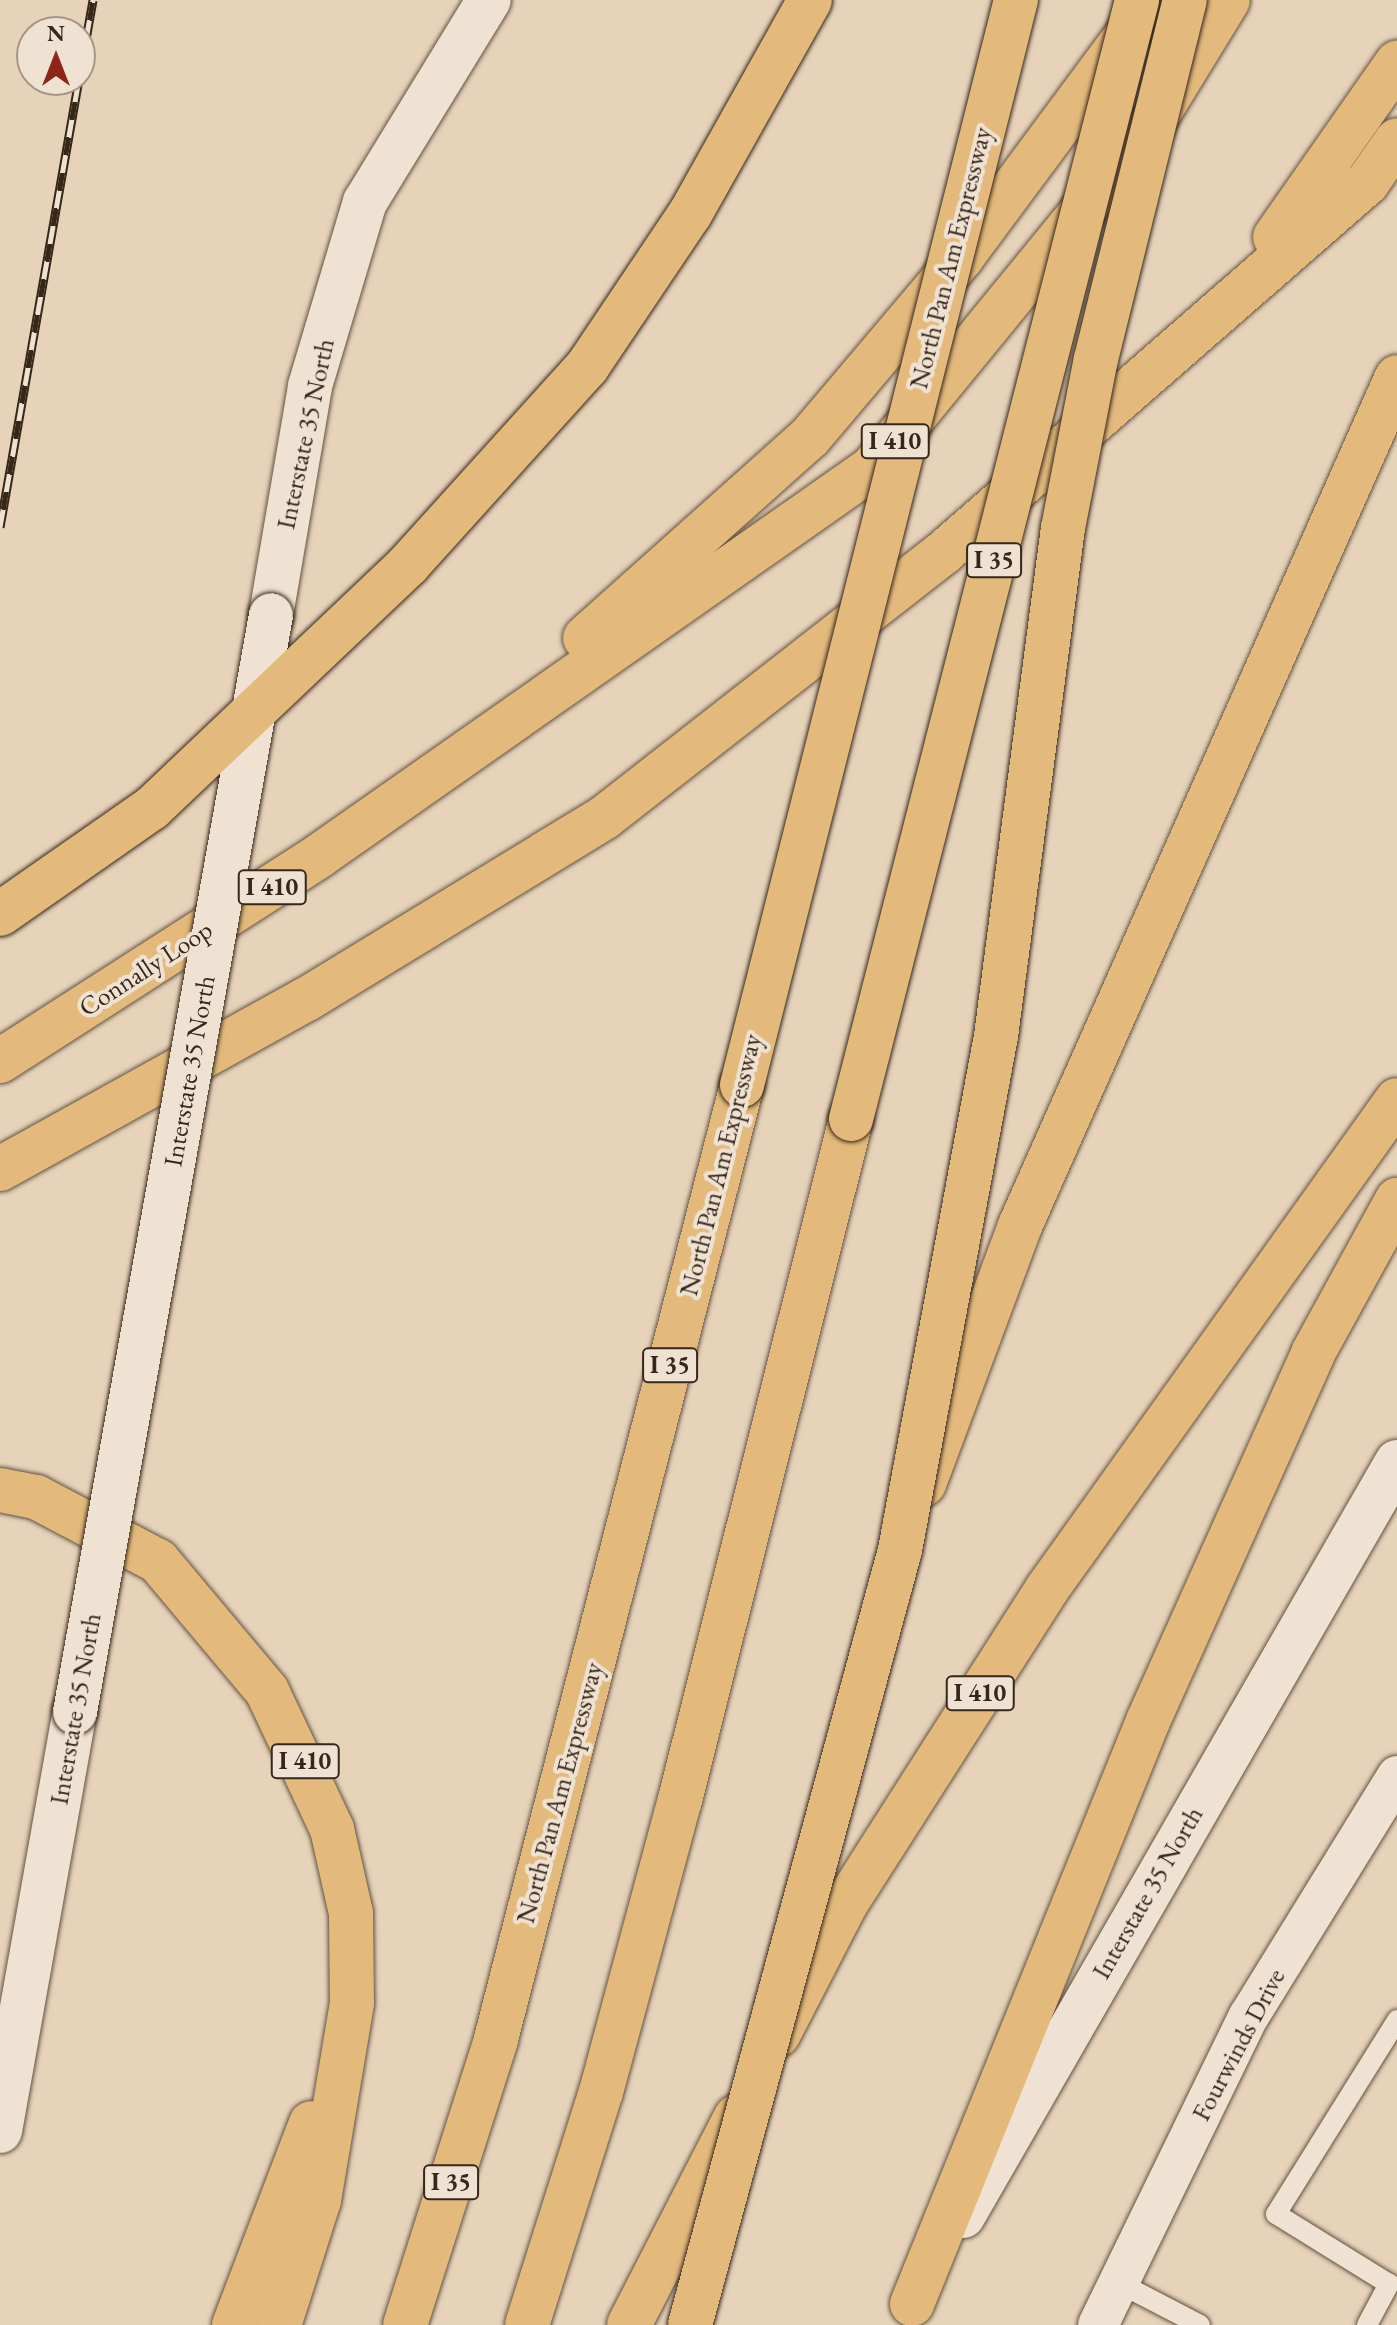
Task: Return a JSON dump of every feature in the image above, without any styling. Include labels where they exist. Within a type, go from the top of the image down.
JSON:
[{"type":"highway","points":[[0,914],[152,808],[408,565],[587,367],[690,214],[810,0]]},
{"type":"highway","name":"North Pan Am Expressway","points":[[405,2325],[496,2039],[742,1085],[1016,0]]},
{"type":"highway","name":"I 35","points":[[527,2325],[601,2092],[740,1564],[1137,0]]},
{"type":"highway","points":[[446,763],[810,437],[962,257],[1153,0]]},
{"type":"highway","points":[[690,2325],[900,1550],[996,1036],[1063,528],[1096,359],[1185,0]]},
{"type":"highway","name":"I 410","points":[[446,763],[872,468],[1149,129],[1228,0]]},
{"type":"highway","points":[[1166,357],[1296,213],[1397,63]]},
{"type":"highway","points":[[0,1169],[307,999],[605,817],[943,553],[1367,183],[1397,140]]},
{"type":"highway","points":[[900,1550],[1019,1228],[1397,377]]},
{"type":"highway","name":"Connally Loop","points":[[0,1059],[93,1004],[446,763]]},
{"type":"highway","name":"I 410","points":[[629,2325],[845,1905],[1047,1589],[1397,1100]]},
{"type":"highway","points":[[908,2315],[1155,1707],[1313,1353],[1397,1200]]},
{"type":"highway","name":"I 410","points":[[0,1490],[36,1497],[158,1561],[267,1691],[332,1829],[351,1913],[352,2003],[319,2200],[279,2325]]},
{"type":"highway","points":[[234,2325],[352,2003]]},
{"type":"main road","name":"Interstate 35 North","points":[[0,2131],[310,386],[365,202],[489,0]]},
{"type":"main road","name":"Interstate 35 North","points":[[908,2315],[1397,1462]]},
{"type":"street","name":"Fourwinds Drive","points":[[1098,2325],[1249,2016],[1397,1776]]},
{"type":"lane","points":[[1367,2325],[1393,2278],[1276,2214],[1397,2020]]},
{"type":"lane","points":[[1119,2283],[1200,2325]]},
{"type":"railway","points":[[90,16],[93,0]]},
{"type":"railway","points":[[0,527],[76,96]]}]
